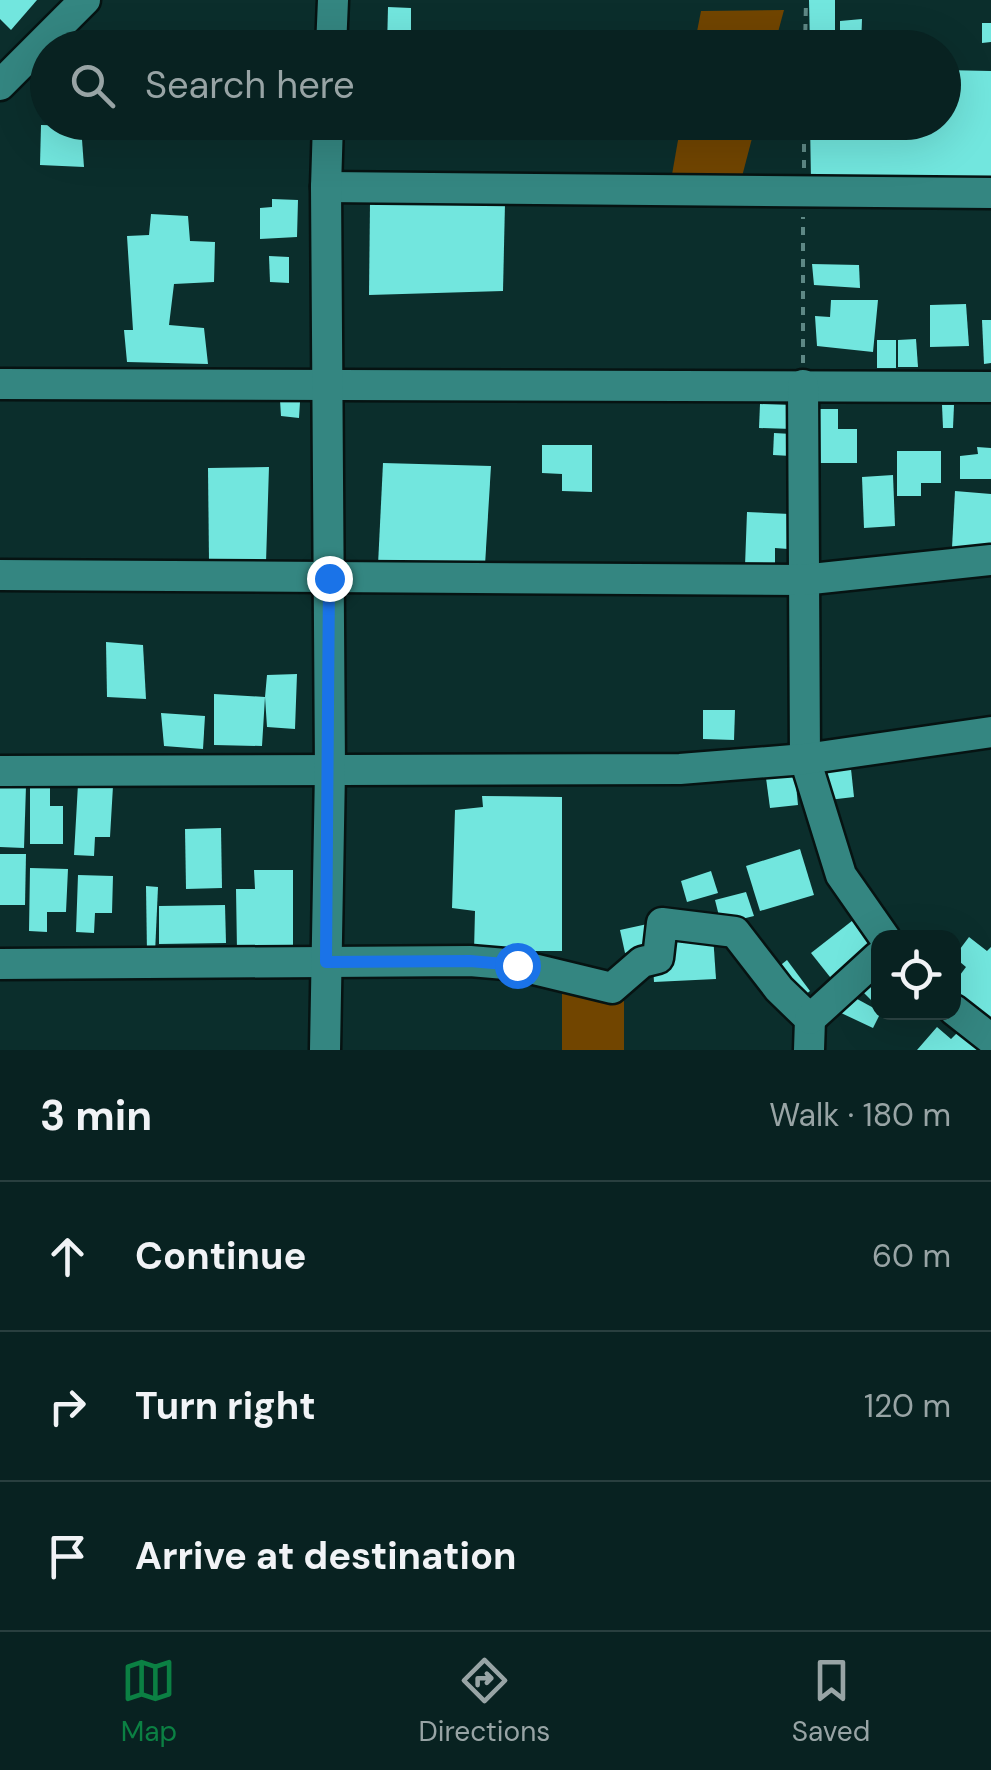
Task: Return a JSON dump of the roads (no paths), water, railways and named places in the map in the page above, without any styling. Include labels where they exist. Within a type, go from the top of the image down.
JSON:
[{"type":"street","points":[[55,30],[85,0]]},
{"type":"street","points":[[332,30],[333,0]]},
{"type":"street","points":[[0,84],[30,54]]},
{"type":"street","points":[[325,1050],[330,770],[327,140]]},
{"type":"street","points":[[326,187],[991,193]]},
{"type":"street","points":[[0,384],[991,387]]},
{"type":"street","points":[[803,385],[806,759],[841,875],[879,930]]},
{"type":"street","points":[[0,576],[802,580],[991,560]]},
{"type":"street","points":[[0,770],[680,768],[806,759],[991,732]]},
{"type":"street","points":[[0,964],[470,961],[517,965],[612,988],[642,962],[658,958],[662,923],[735,932],[810,1035],[871,965]]},
{"type":"street","points":[[0,950],[115,948]]},
{"type":"street","points":[[961,1015],[991,1039]]}]
